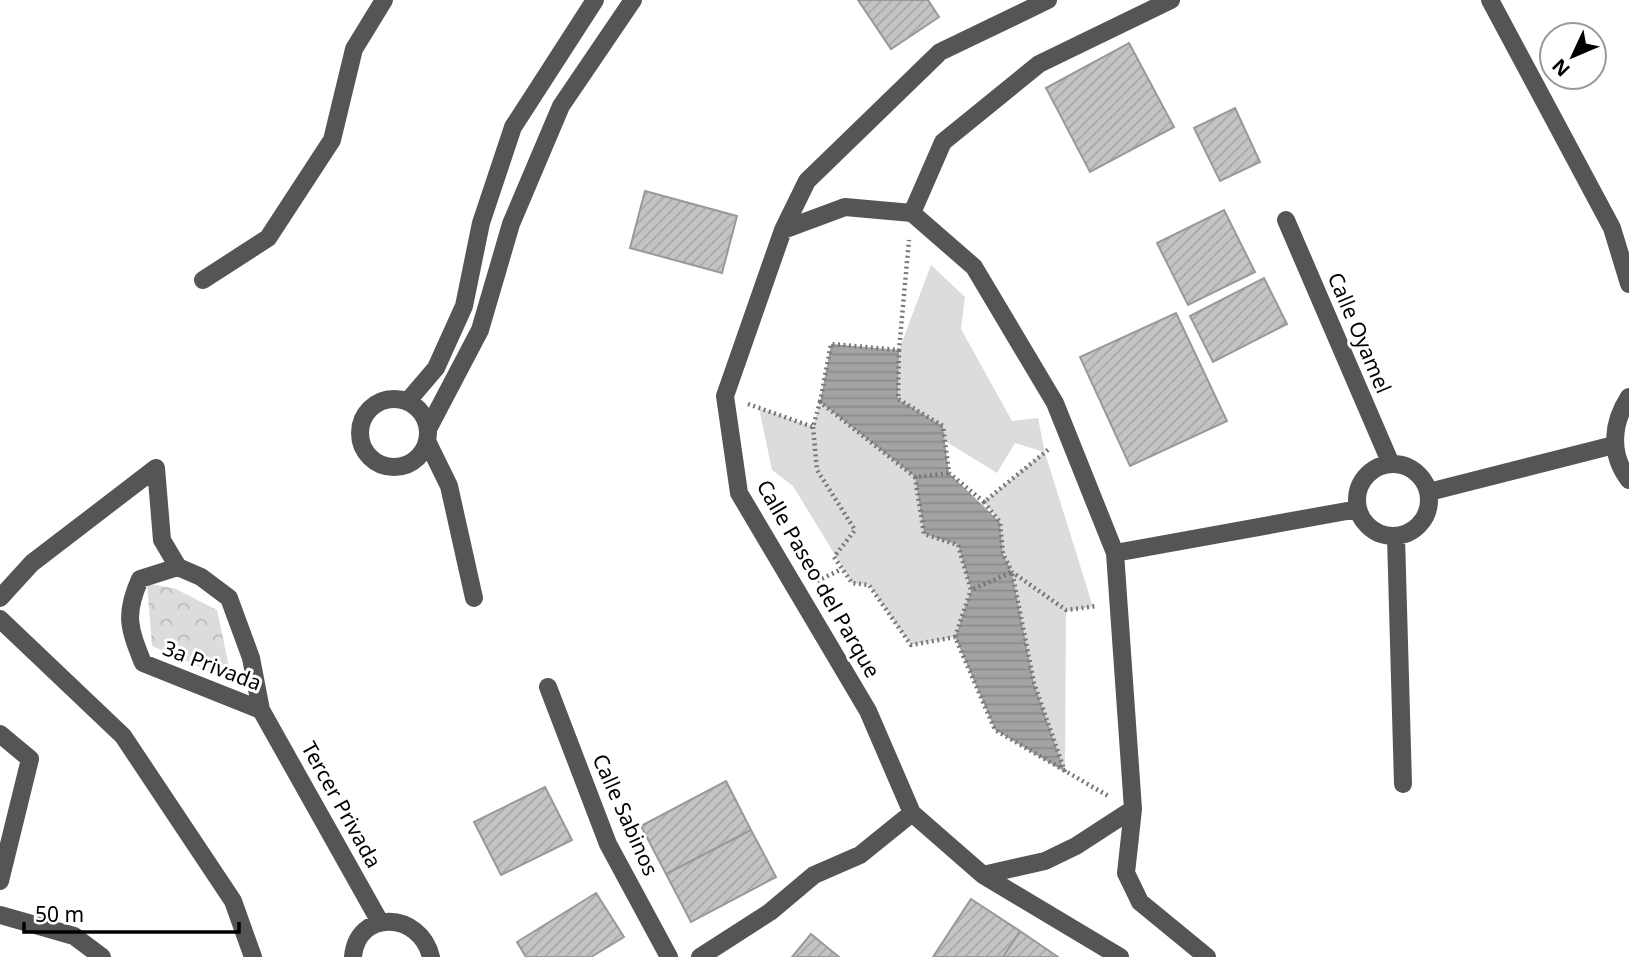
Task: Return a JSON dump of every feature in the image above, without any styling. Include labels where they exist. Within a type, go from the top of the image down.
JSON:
[{"type":"street","points":[[204,281],[268,238],[332,139],[354,49],[384,0]]},
{"type":"street","points":[[407,402],[436,368],[464,306],[481,223],[513,127],[595,0]]},
{"type":"street","points":[[474,598],[449,486],[428,435],[417,408],[407,402],[383,400],[365,414],[359,438],[363,449],[380,465],[404,467],[415,461],[428,435],[480,330],[512,224],[561,106],[633,0]]},
{"type":"street","name":"Calle Paseo del Parque","points":[[1048,0],[940,52],[807,181],[783,230],[725,396],[739,493],[868,711],[912,813],[983,874],[1120,957]]},
{"type":"street","points":[[912,213],[943,142],[1039,64],[1171,0]]},
{"type":"street","points":[[1490,0],[1612,228],[1629,284]]},
{"type":"street","points":[[783,230],[845,207],[912,213],[974,267],[1055,403],[1115,553],[1133,809],[1126,873],[1140,902],[1207,957]]},
{"type":"street","name":"Calle Oyamel","points":[[1286,220],[1391,464]]},
{"type":"street","points":[[1629,397],[1618,419],[1614,445],[1618,462],[1629,480]]},
{"type":"street","points":[[1429,492],[1614,445]]},
{"type":"street","points":[[1391,464],[1415,471],[1429,492],[1430,505],[1418,527],[1408,534],[1396,537],[1383,536],[1372,530],[1358,509],[1357,496],[1368,474],[1391,464]]},
{"type":"street","points":[[0,598],[32,562],[156,468],[163,540],[178,567]]},
{"type":"street","points":[[1115,553],[1358,509]]},
{"type":"street","points":[[1396,537],[1403,784]]},
{"type":"street","name":"3a Privada","points":[[178,567],[201,577],[229,598],[251,658],[261,710],[143,663],[130,630],[129,604],[140,579],[178,567]]},
{"type":"street","points":[[0,619],[123,736],[233,901],[253,957]]},
{"type":"street","name":"Calle Sabinos","points":[[548,687],[608,844],[669,957]]},
{"type":"street","name":"Tercer Privada","points":[[261,710],[380,922]]},
{"type":"street","points":[[0,734],[30,759],[0,881]]},
{"type":"street","points":[[983,874],[1045,861],[1076,846],[1133,809]]},
{"type":"street","points":[[700,957],[770,912],[814,875],[860,855],[912,813]]},
{"type":"street","points":[[0,915],[74,936],[102,957]]},
{"type":"street","points":[[353,957],[354,948],[364,932],[380,922],[399,922],[416,929],[428,943],[431,957]]},
{"type":"path","points":[[912,213],[899,350],[898,399],[943,426],[949,473],[984,502],[1000,522],[1003,554],[1012,572],[1034,683],[1065,772]]},
{"type":"path","points":[[899,350],[831,344],[813,427],[817,470],[855,530],[834,557],[852,583],[869,585],[911,645],[955,637]]},
{"type":"path","points":[[725,396],[813,427]]},
{"type":"path","points":[[820,402],[915,477],[924,534],[958,545],[971,590],[955,637],[995,730],[1133,809]]},
{"type":"path","points":[[984,502],[1068,434]]},
{"type":"path","points":[[915,477],[949,473]]},
{"type":"path","points":[[971,590],[1012,572]]},
{"type":"path","points":[[1012,572],[1066,610],[1118,603]]},
{"type":"green space","points":[[931,265],[965,297],[961,329],[1012,421],[1038,418],[1045,453],[1093,607],[1066,611],[1065,772],[1034,683],[1012,572],[1003,554],[1000,522],[984,502],[1044,452],[1015,443],[997,473],[945,441],[943,426],[898,399],[899,350]]},
{"type":"green space","points":[[820,402],[915,477],[924,534],[958,545],[971,590],[955,637],[911,645],[869,585],[852,583],[793,486],[772,470],[759,408],[813,427]]},
{"type":"green space","points":[[147,583],[176,589],[217,610],[232,681],[152,646]]},
{"type":"shaded area","points":[[831,344],[899,350],[898,399],[943,426],[949,473],[1000,522],[1003,554],[1012,572],[1034,683],[1065,772],[995,730],[955,637],[971,590],[958,545],[924,534],[915,477],[820,402]]},
{"type":"building","points":[[858,0],[928,0],[939,17],[891,49]]},
{"type":"building","points":[[1129,43],[1174,127],[1090,172],[1046,88]]},
{"type":"building","points":[[1235,108],[1260,162],[1220,181],[1194,128]]},
{"type":"building","points":[[645,191],[737,216],[722,273],[630,248]]},
{"type":"building","points":[[1224,210],[1255,272],[1188,305],[1157,243]]},
{"type":"building","points":[[1264,278],[1287,324],[1213,362],[1190,316]]},
{"type":"building","points":[[1176,313],[1227,421],[1130,466],[1080,357]]},
{"type":"building","points":[[726,781],[751,830],[666,874],[641,826]]},
{"type":"building","points":[[545,787],[572,840],[501,875],[474,822]]},
{"type":"building","points":[[751,830],[776,877],[691,922],[666,874]]},
{"type":"building","points":[[596,893],[624,937],[591,957],[526,957],[517,942]]},
{"type":"building","points":[[971,899],[1020,931],[1003,957],[933,957]]},
{"type":"building","points":[[1020,931],[1058,957],[1003,957]]},
{"type":"building","points":[[811,934],[839,957],[792,957]]}]
